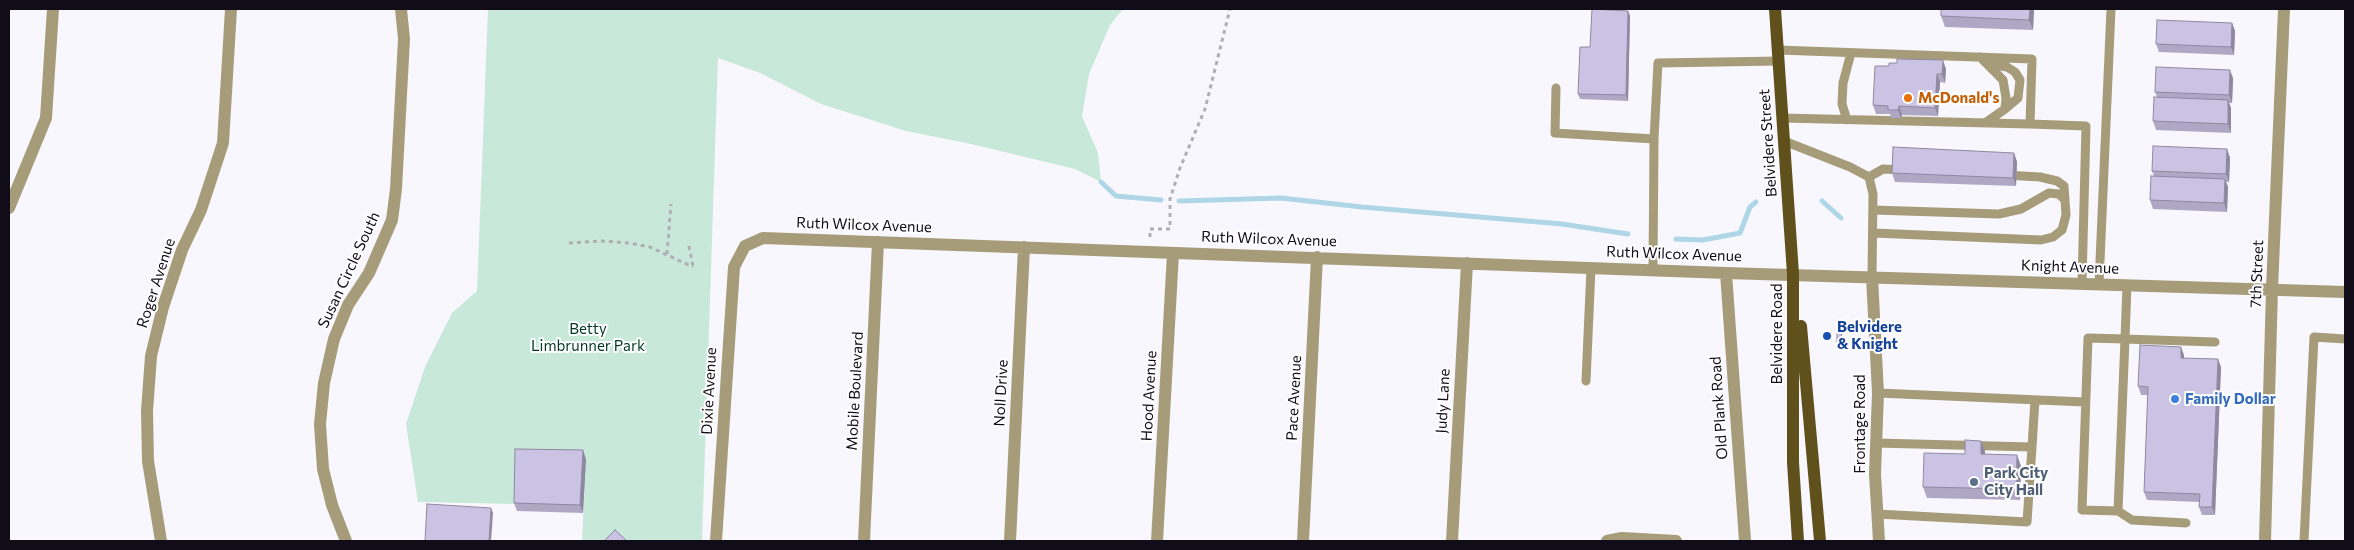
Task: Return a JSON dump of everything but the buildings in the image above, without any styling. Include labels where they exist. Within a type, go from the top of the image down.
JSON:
[{"type":"main road","name":"Belvidere Street","points":[[1775,9],[1793,274]]},
{"type":"main road","name":"Belvidere Road","points":[[1793,274],[1793,462],[1798,541]]},
{"type":"main road","name":"Belvidere Road","points":[[1793,274],[1799,311],[1814,452],[1820,541]]},
{"type":"street","points":[[9,208],[46,118],[53,9]]},
{"type":"street","name":"Roger Avenue","points":[[161,541],[148,461],[151,356],[163,307],[182,250],[201,210],[223,143],[231,9]]},
{"type":"street","name":"Susan Circle South","points":[[346,541],[332,505],[323,469],[320,424],[324,383],[334,340],[348,305],[369,273],[392,220],[396,189],[404,39],[401,9]]},
{"type":"street","name":"7th Street","points":[[2265,541],[2272,289],[2284,9]]},
{"type":"street","name":"Ruth Wilcox Avenue","points":[[745,246],[763,238],[1793,274]]},
{"type":"street","name":"Mobile Boulevard","points":[[864,541],[878,242]]},
{"type":"street","name":"Dixie Avenue","points":[[716,541],[730,299],[734,267],[745,246]]},
{"type":"street","name":"Noll Drive","points":[[1010,541],[1024,247]]},
{"type":"street","name":"Hood Avenue","points":[[1157,541],[1174,252]]},
{"type":"street","name":"Pace Avenue","points":[[1303,541],[1317,257]]},
{"type":"street","name":"Judy Lane","points":[[1452,541],[1467,263]]},
{"type":"street","name":"Old Plank Road","points":[[1726,273],[1745,541]]},
{"type":"street","name":"Knight Avenue","points":[[1793,274],[2345,292]]},
{"type":"street","name":"Frontage Road","points":[[1872,277],[1878,393],[1876,443],[1879,541]]},
{"type":"street","points":[[1607,541],[1622,538],[1676,541]]},
{"type":"lane","points":[[2099,284],[2111,9]]},
{"type":"lane","points":[[1847,120],[1842,104],[1843,83],[1851,53]]},
{"type":"lane","points":[[1653,270],[1654,139],[1658,63],[1851,53],[1984,60],[2032,59],[2030,124]]},
{"type":"lane","points":[[1984,60],[2003,80],[2006,98],[2005,109]]},
{"type":"lane","points":[[1984,60],[2007,67],[2015,72],[2020,80],[2018,98],[1985,123]]},
{"type":"lane","points":[[1556,88],[1555,133],[1654,139]]},
{"type":"lane","points":[[1782,118],[2086,126],[2082,283]]},
{"type":"lane","points":[[1784,141],[1850,167],[1869,177],[1873,194],[1872,277]]},
{"type":"lane","points":[[1869,177],[1883,170],[1914,171]]},
{"type":"lane","points":[[1873,234],[2041,240],[2053,237],[2062,230],[2066,215],[2064,186],[2057,181],[2040,177],[1998,175]]},
{"type":"lane","points":[[1873,210],[1999,214],[2021,209],[2049,193],[2059,194],[2065,200]]},
{"type":"lane","points":[[1586,381],[1591,268]]},
{"type":"lane","points":[[2118,511],[2127,284]]},
{"type":"lane","points":[[2304,541],[2314,337],[2345,338]]},
{"type":"lane","points":[[2186,523],[2132,520],[2118,511],[2082,510],[2088,338],[2215,342]]},
{"type":"lane","points":[[1878,393],[2085,402]]},
{"type":"lane","points":[[1877,514],[2027,522],[2035,400]]},
{"type":"lane","points":[[1876,443],[2032,447]]},
{"type":"path","points":[[1170,217],[1170,199],[1180,168],[1205,109],[1230,9]]},
{"type":"path","points":[[667,254],[671,204]]},
{"type":"path","points":[[569,243],[602,240],[630,243],[650,247],[693,267],[689,246]]},
{"type":"green space","name":"Betty Limbrunner Park","points":[[488,9],[1123,9],[1110,25],[1089,74],[1082,116],[1098,153],[1101,182],[1075,169],[971,144],[906,131],[821,104],[760,73],[718,58],[702,541],[582,541],[586,459],[517,504],[418,502],[406,424],[425,367],[452,313],[477,291]]},
{"type":"waterway","points":[[1101,182],[1116,196],[1161,200]]},
{"type":"waterway","points":[[1179,201],[1281,198],[1562,224],[1628,234]]},
{"type":"waterway","points":[[1822,201],[1841,218]]},
{"type":"waterway","points":[[1676,239],[1703,240],[1740,233],[1750,207],[1756,202]]},
{"type":"place","name":"McDonald's","points":[[1908,98]]},
{"type":"place","name":"Belvidere & Knight","points":[[1827,336]]},
{"type":"place","name":"Family Dollar","points":[[2175,399]]},
{"type":"place","name":"Park City City Hall","points":[[1974,482]]}]
